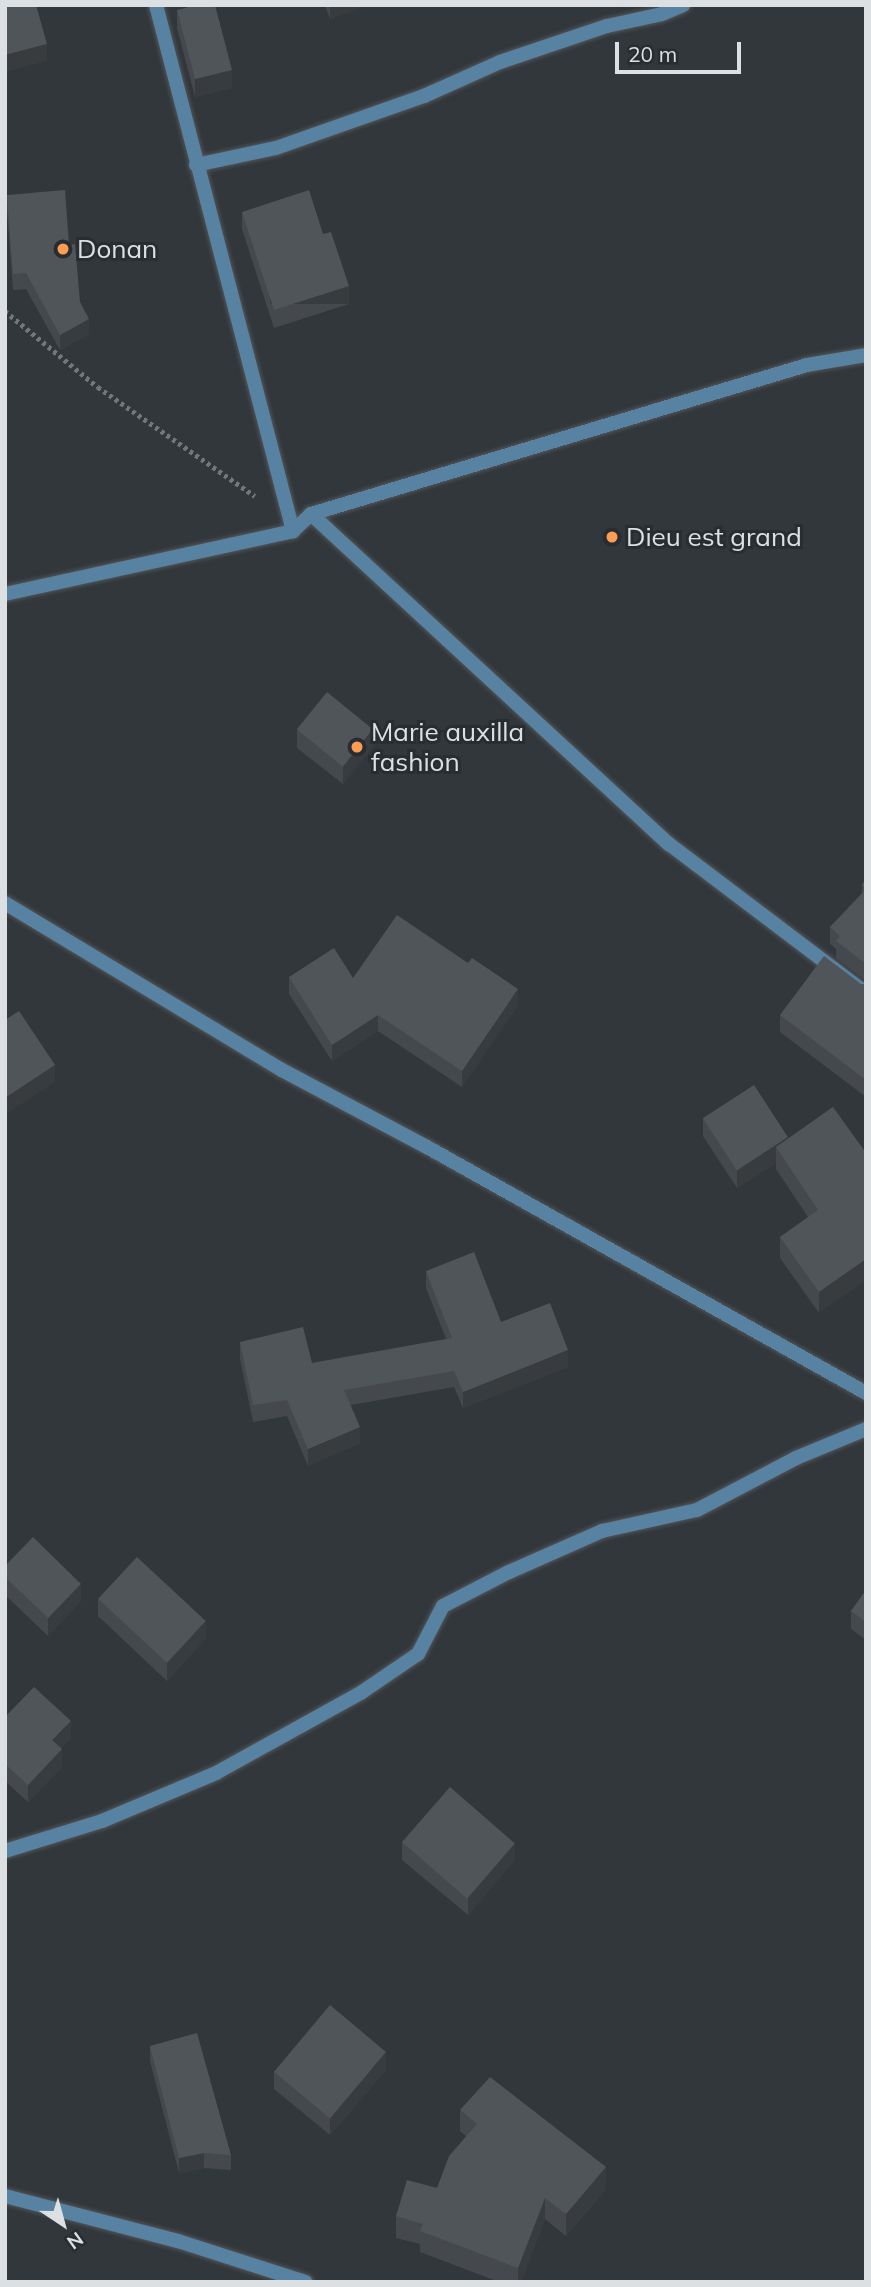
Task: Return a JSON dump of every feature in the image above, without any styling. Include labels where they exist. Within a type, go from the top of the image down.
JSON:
[{"type":"street","points":[[156,5],[291,526]]},
{"type":"street","points":[[196,165],[276,148],[424,96],[500,62],[607,26],[662,14],[683,5]]},
{"type":"street","points":[[5,594],[291,526],[311,514],[807,365],[866,355]]},
{"type":"street","points":[[311,514],[669,844],[866,993]]},
{"type":"street","points":[[5,903],[282,1070],[427,1147],[866,1393]]},
{"type":"street","points":[[5,1851],[166,1797],[362,1692],[418,1654],[443,1606],[509,1572],[601,1531],[696,1510],[796,1458],[866,1429]]},
{"type":"street","points":[[5,2196],[178,2241],[306,2282]]},
{"type":"path","points":[[5,311],[98,387],[291,526]]},
{"type":"building","points":[[36,5],[47,44],[5,55],[5,7]]},
{"type":"building","points":[[196,5],[215,5],[232,70],[195,79],[177,10]]},
{"type":"building","points":[[65,190],[69,245],[75,244],[80,302],[89,319],[60,335],[26,273],[13,274],[7,195]]},
{"type":"building","points":[[309,190],[323,234],[331,232],[349,286],[274,310],[242,212]]},
{"type":"building","points":[[327,692],[373,729],[343,766],[297,729]]},
{"type":"building","points":[[866,889],[866,964],[836,941],[840,936],[830,927]]},
{"type":"building","points":[[397,915],[468,963],[472,958],[518,989],[462,1071],[378,1015],[332,1045],[289,977],[334,948],[353,978]]},
{"type":"building","points":[[824,956],[861,984],[866,984],[866,1080],[780,1015]]},
{"type":"building","points":[[19,1011],[55,1065],[5,1098],[5,1020]]},
{"type":"building","points":[[754,1085],[788,1137],[737,1170],[703,1118]]},
{"type":"building","points":[[833,1107],[866,1153],[866,1259],[819,1292],[780,1237],[818,1210],[776,1147]]},
{"type":"building","points":[[474,1252],[501,1322],[550,1303],[568,1350],[463,1392],[454,1371],[344,1390],[360,1427],[308,1449],[287,1400],[253,1405],[240,1342],[303,1327],[312,1363],[452,1338],[426,1271]]},
{"type":"building","points":[[33,1537],[81,1584],[48,1618],[5,1577],[5,1566]]},
{"type":"building","points":[[137,1557],[206,1621],[167,1663],[98,1599]]},
{"type":"building","points":[[866,1590],[866,1622],[851,1611]]},
{"type":"building","points":[[34,1687],[71,1721],[52,1740],[62,1749],[28,1785],[5,1764],[5,1717]]},
{"type":"building","points":[[450,1787],[515,1843],[467,1899],[402,1842]]},
{"type":"building","points":[[330,2005],[386,2052],[330,2119],[274,2072]]},
{"type":"building","points":[[197,2033],[231,2155],[204,2153],[179,2158],[150,2046]]},
{"type":"building","points":[[490,2077],[606,2167],[566,2214],[545,2198],[518,2268],[420,2231],[423,2224],[396,2216],[407,2180],[437,2188],[449,2156],[477,2124],[460,2110]]},
{"type":"place","name":"Donan","points":[[63,249]]},
{"type":"place","name":"Dieu est grand","points":[[612,537]]},
{"type":"place","name":"Marie auxilla fashion","points":[[357,747]]}]
